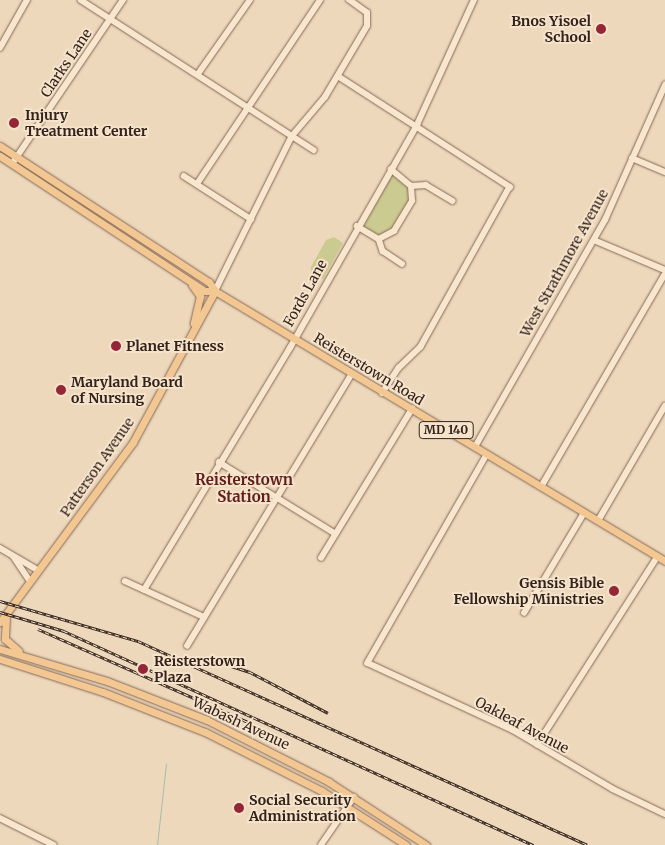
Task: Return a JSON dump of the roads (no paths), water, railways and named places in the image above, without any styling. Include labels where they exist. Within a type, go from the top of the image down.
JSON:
[{"type":"main road","name":"Reisterstown Road","points":[[0,146],[15,161],[78,207],[205,291],[215,291]]},
{"type":"main road","name":"Reisterstown Road","points":[[0,156],[15,161],[106,216],[209,282],[215,291],[665,561]]},
{"type":"main road","points":[[78,207],[106,216]]},
{"type":"main road","points":[[159,260],[199,294],[192,331]]},
{"type":"main road","name":"Patterson Avenue","points":[[0,622],[133,442],[215,291]]},
{"type":"main road","points":[[0,617],[10,608]]},
{"type":"main road","points":[[10,608],[2,626],[5,639],[37,660]]},
{"type":"main road","name":"Wabash Avenue","points":[[0,649],[37,660],[208,720],[354,797],[426,845]]},
{"type":"main road","name":"Wabash Avenue","points":[[0,659],[35,669],[205,732],[348,807],[406,845]]},
{"type":"main road","points":[[0,663],[35,669]]},
{"type":"street","points":[[0,48],[27,0]]},
{"type":"street","points":[[81,0],[314,150]]},
{"type":"street","name":"Clarks Lane","points":[[15,161],[123,0]]},
{"type":"street","points":[[198,74],[250,0]]},
{"type":"street","points":[[197,184],[246,106],[320,0]]},
{"type":"street","points":[[215,291],[292,136],[338,76],[369,16],[349,0]]},
{"type":"street","name":"Fords Lane","points":[[144,590],[294,339],[357,226],[417,125],[474,0]]},
{"type":"street","points":[[338,76],[417,125],[510,187],[421,347],[399,368],[384,392]]},
{"type":"street","name":"West Strathmore Avenue","points":[[475,447],[594,240],[665,85]]},
{"type":"street","points":[[632,158],[665,172]]},
{"type":"street","points":[[391,169],[411,186],[426,185],[453,201]]},
{"type":"street","points":[[184,176],[252,219]]},
{"type":"street","points":[[378,239],[391,234],[399,223],[412,201],[411,186]]},
{"type":"street","points":[[357,226],[378,239],[384,251],[402,264]]},
{"type":"street","points":[[594,240],[665,270]]},
{"type":"street","points":[[541,487],[665,274]]},
{"type":"street","points":[[187,646],[352,374]]},
{"type":"street","points":[[598,521],[665,406]]},
{"type":"street","points":[[322,558],[412,410]]},
{"type":"street","name":"Oakleaf Avenue","points":[[487,455],[368,661],[538,745],[665,814]]},
{"type":"street","points":[[219,462],[336,534]]},
{"type":"street","points":[[524,613],[584,513]]},
{"type":"street","points":[[0,548],[38,570]]},
{"type":"street","points":[[12,555],[30,581]]},
{"type":"street","points":[[538,745],[657,556]]},
{"type":"street","points":[[125,581],[204,617]]},
{"type":"street","points":[[321,845],[354,797]]},
{"type":"street","points":[[0,818],[54,845]]},
{"type":"waterway","points":[[157,845],[166,763]]},
{"type":"railway","points":[[0,601],[138,641],[587,845]]},
{"type":"railway","points":[[0,612],[64,631],[533,845]]},
{"type":"railway","points":[[38,629],[250,723]]},
{"type":"railway","points":[[210,659],[250,672],[328,713]]},
{"type":"place","name":"Bnos Yisoel School","points":[[601,29]]},
{"type":"place","name":"Injury Treatment Center","points":[[14,123]]},
{"type":"place","name":"Planet Fitness","points":[[116,346]]},
{"type":"place","name":"Maryland Board of Nursing","points":[[61,390]]},
{"type":"place","name":"Gensis Bible Fellowship Ministries","points":[[614,591]]},
{"type":"place","name":"Reisterstown Plaza","points":[[143,669]]},
{"type":"place","name":"Social Security Administration","points":[[239,808]]},
{"type":"district","name":"Reisterstown Station","points":[[244,488]]}]
